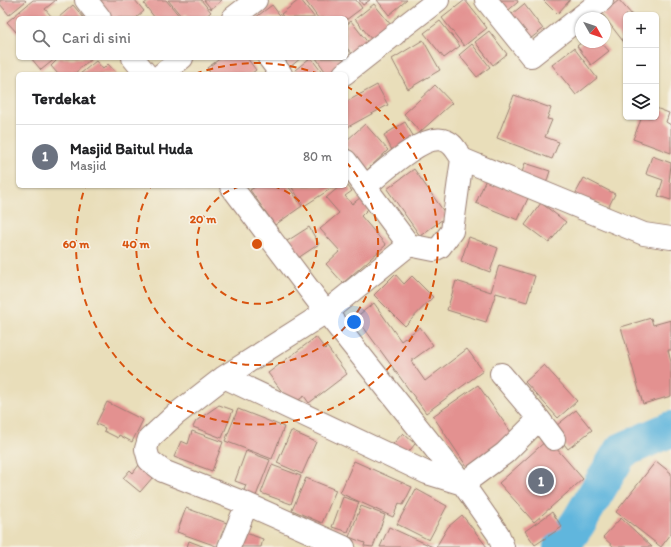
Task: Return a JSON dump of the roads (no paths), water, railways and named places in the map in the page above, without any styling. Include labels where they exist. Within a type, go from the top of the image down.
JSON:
[{"type":"street","points":[[86,0],[98,16]]},
{"type":"street","points":[[237,16],[256,0]]},
{"type":"street","points":[[347,72],[438,0]]},
{"type":"street","points":[[486,0],[530,56],[602,0]]},
{"type":"street","points":[[135,60],[144,72]]},
{"type":"street","points":[[164,72],[180,60]]},
{"type":"street","points":[[270,60],[280,72]]},
{"type":"street","points":[[365,187],[412,148],[428,142],[444,140],[454,146],[462,158],[644,234],[671,238]]},
{"type":"street","points":[[348,164],[409,244],[434,250],[440,247],[452,231],[462,158]]},
{"type":"street","points":[[233,188],[326,312],[463,484],[498,534],[503,547]]},
{"type":"street","points":[[344,547],[247,504],[163,471],[149,460],[146,449],[149,439],[175,415],[224,377],[326,312],[409,244]]},
{"type":"street","points":[[501,374],[554,439]]},
{"type":"street","points":[[224,377],[427,473],[463,484]]},
{"type":"street","points":[[463,484],[505,453],[539,419]]},
{"type":"street","points":[[229,547],[247,504]]},
{"type":"waterway","points":[[561,547],[578,523],[621,451],[671,429]]},
{"type":"place","name":"Masjid Baitul Huda","points":[[541,481]]}]
